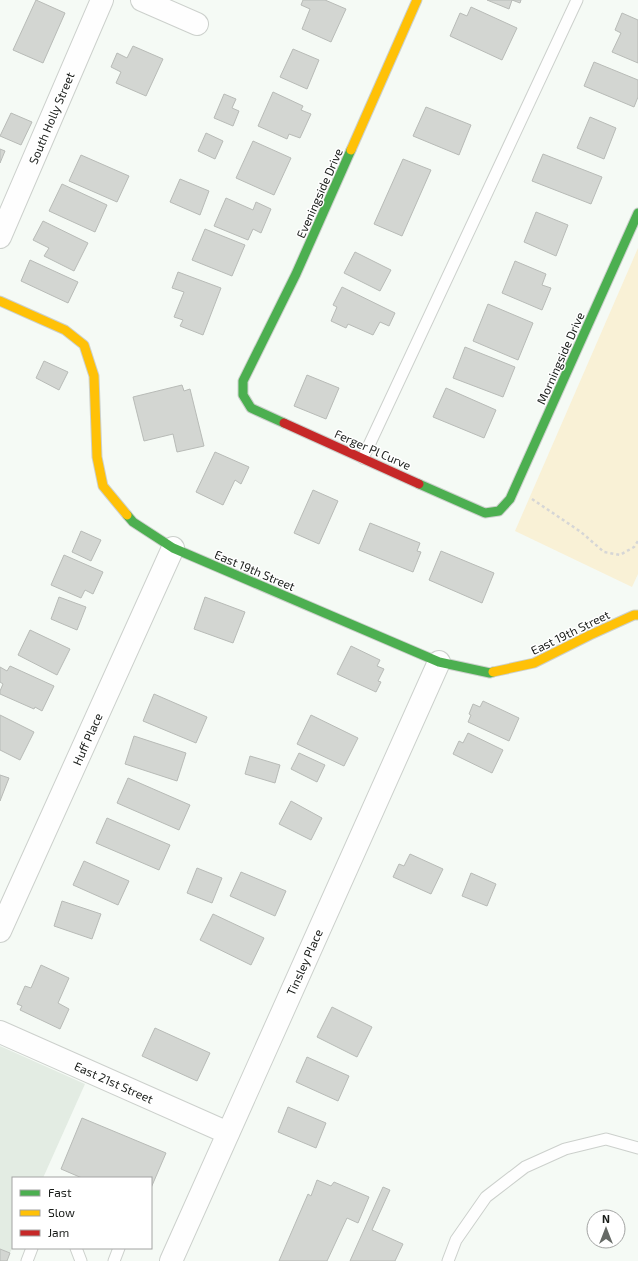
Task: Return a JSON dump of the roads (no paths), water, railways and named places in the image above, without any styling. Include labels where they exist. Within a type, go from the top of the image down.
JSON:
[{"type":"street","name":"South Holly Street","points":[[0,236],[102,0]]},
{"type":"street","points":[[142,0],[198,24]]},
{"type":"street","name":"Eveningside Drive","points":[[243,395],[244,381],[296,274],[417,0]]},
{"type":"street","name":"Morningside Drive","points":[[499,511],[510,499],[638,213]]},
{"type":"street","name":"East 19th Street","points":[[0,301],[65,330],[84,345],[94,376],[97,457],[103,486],[133,522],[173,548],[439,662],[490,673],[534,664],[590,634],[634,615],[638,615]]},
{"type":"street","name":"Ferger Pl Curve","points":[[243,395],[251,408],[485,513],[499,511]]},
{"type":"street","name":"Huff Place","points":[[0,931],[173,548]]},
{"type":"street","name":"Tinsley Place","points":[[171,1261],[439,662]]},
{"type":"street","name":"East 21st Street","points":[[0,1032],[228,1133]]},
{"type":"lane","points":[[363,458],[577,0]]},
{"type":"lane","points":[[448,1261],[456,1240],[486,1197],[525,1167],[565,1149],[606,1139],[638,1148]]},
{"type":"lane","points":[[27,1261],[32,1249]]},
{"type":"lane","points":[[30,1261],[36,1249]]},
{"type":"lane","points":[[76,1249],[82,1261]]},
{"type":"lane","points":[[114,1261],[119,1249]]}]
